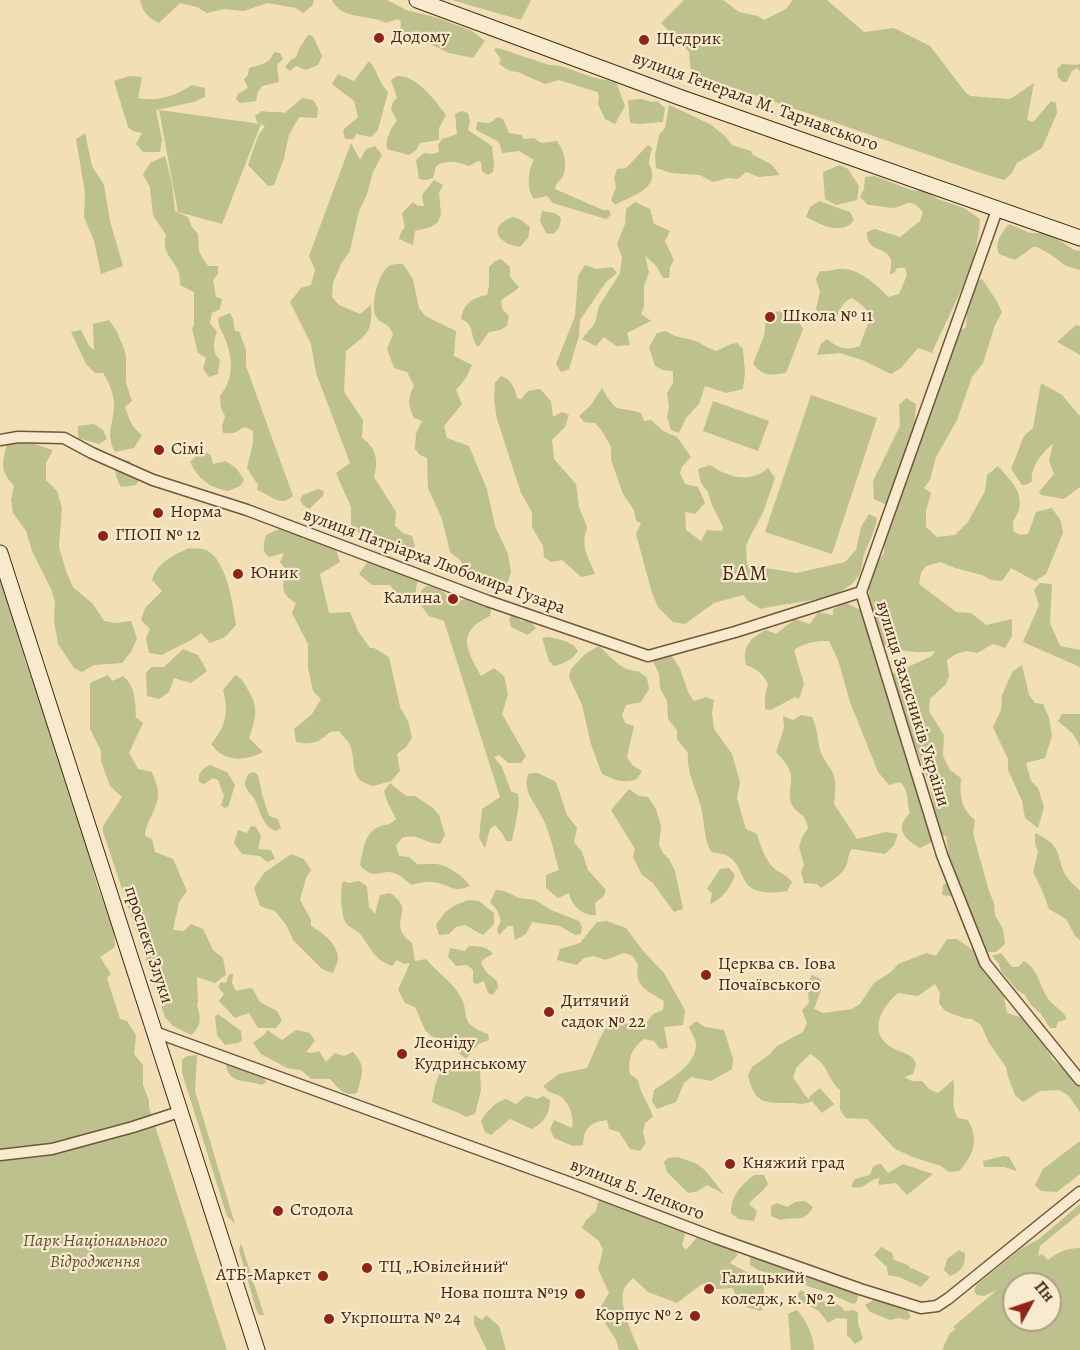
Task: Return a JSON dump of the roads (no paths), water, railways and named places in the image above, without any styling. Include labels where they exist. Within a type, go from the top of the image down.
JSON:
[{"type":"main road","name":"вулиця Генерала М. Тарнавського","points":[[417,0],[679,97],[1080,238]]},
{"type":"main road","name":"проспект Злуки","points":[[0,553],[257,1350]]},
{"type":"street","name":"вулиця Захисників України","points":[[997,210],[861,592],[942,855],[985,963],[1080,1080]]},
{"type":"street","name":"вулиця Патріарха Любомира Гузара","points":[[0,440],[18,437],[64,438],[153,480],[247,510],[488,601],[648,656],[735,632],[861,592]]},
{"type":"street","name":"вулиця Б. Лепкого","points":[[155,1032],[716,1238],[921,1308],[937,1306],[949,1298],[1080,1192]]},
{"type":"street","points":[[0,1155],[52,1149],[179,1112]]},
{"type":"place","name":"Додому","points":[[379,38]]},
{"type":"place","name":"Щедрик","points":[[644,40]]},
{"type":"place","name":"Школа № 11","points":[[770,317]]},
{"type":"place","name":"Сімі","points":[[159,450]]},
{"type":"place","name":"Норма","points":[[158,513]]},
{"type":"place","name":"ГПОП № 12","points":[[103,536]]},
{"type":"place","name":"Юник","points":[[238,574]]},
{"type":"place","name":"Калина","points":[[453,599]]},
{"type":"place","name":"Церква св. Іова Почаївського","points":[[706,975]]},
{"type":"place","name":"Дитячий садок № 22","points":[[549,1012]]},
{"type":"place","name":"Леоніду Кудринському","points":[[402,1054]]},
{"type":"place","name":"Княжий град","points":[[730,1164]]},
{"type":"place","name":"Стодола","points":[[278,1211]]},
{"type":"place","name":"ТЦ „Ювілейний“","points":[[367,1268]]},
{"type":"place","name":"АТБ-Маркет","points":[[323,1276]]},
{"type":"place","name":"Галицький коледж, к. № 2","points":[[709,1289]]},
{"type":"place","name":"Нова пошта №19","points":[[580,1294]]},
{"type":"place","name":"Корпус № 2","points":[[695,1316]]},
{"type":"place","name":"Укрпошта № 24","points":[[329,1319]]},
{"type":"district","name":"БАМ","points":[[745,575]]},
{"type":"park label","name":"Парк Національного Відродження","points":[[95,1252]]}]
